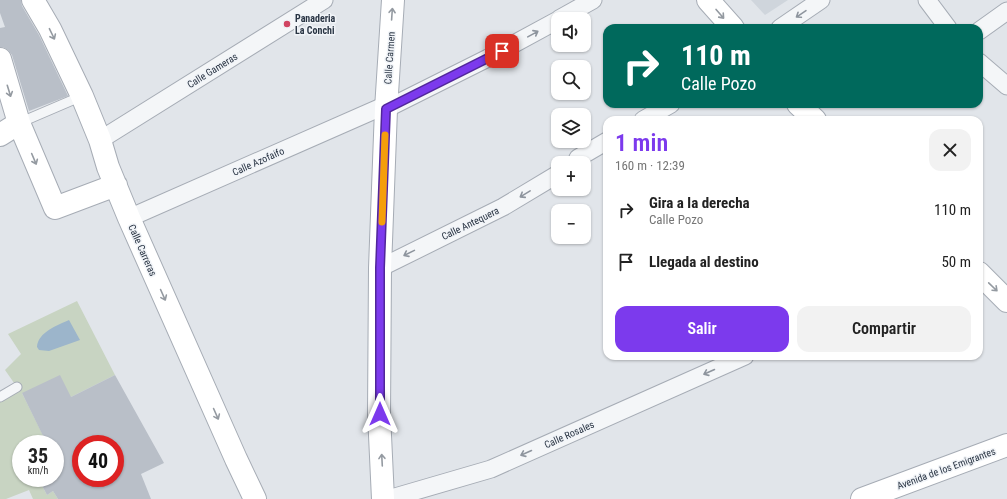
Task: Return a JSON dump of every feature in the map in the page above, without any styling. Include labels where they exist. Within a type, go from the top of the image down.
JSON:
[{"type":"street","name":"Calle Gameras","points":[[100,140],[324,0]]},
{"type":"street","name":"Calle Carmen","points":[[383,499],[380,414],[380,268],[386,107],[393,0]]},
{"type":"street","name":"Calle Azofaifo","points":[[572,12],[593,0]]},
{"type":"street","points":[[708,0],[729,24]]},
{"type":"street","points":[[786,24],[821,0]]},
{"type":"street","points":[[928,0],[945,24]]},
{"type":"street","name":"Calle Carreras","points":[[40,3],[50,29],[82,96],[100,140],[108,167],[129,218],[236,460],[255,499]]},
{"type":"street","points":[[983,28],[1007,11]]},
{"type":"street","name":"Calle Azofaifo","points":[[129,218],[386,107],[488,58],[551,23]]},
{"type":"street","points":[[0,59],[19,124],[55,208],[116,185]]},
{"type":"street","points":[[983,65],[1007,86]]},
{"type":"street","points":[[650,116],[664,108]]},
{"type":"street","points":[[802,108],[811,116]]},
{"type":"street","points":[[0,135],[19,124]]},
{"type":"street","points":[[581,156],[603,143]]},
{"type":"street","name":"Calle Antequera","points":[[380,268],[504,206],[551,178]]},
{"type":"street","points":[[983,277],[1007,301]]},
{"type":"street","name":"Calle Rosales","points":[[388,499],[491,469],[736,360]]},
{"type":"street","name":"Avenida de los Emigrantes","points":[[862,499],[1007,445]]},
{"type":"lane","points":[[19,124],[82,96]]},
{"type":"lane","points":[[0,397],[17,387]]},
{"type":"shaded area","points":[[751,0],[788,0],[765,15]]},
{"type":"green space","points":[[77,301],[115,375],[71,397],[22,393],[43,435],[12,435],[12,487],[43,487],[47,495],[53,491],[58,499],[33,499],[29,490],[6,499],[0,499],[0,402],[19,390],[5,370],[21,354],[8,334]]},
{"type":"water","points":[[69,320],[80,340],[49,351],[39,350],[37,347],[38,342],[45,333]]},
{"type":"building","points":[[0,0],[21,0],[22,6],[39,35],[68,96],[29,111],[12,55],[8,50],[0,47],[0,28],[5,27],[0,13]]},
{"type":"building","points":[[60,375],[71,397],[115,375],[164,463],[141,474],[151,499],[58,499],[53,491],[47,495],[43,487],[64,487],[64,435],[43,435],[22,393]]},
{"type":"slow traffic","points":[[382,222],[385,135]]},
{"type":"place","name":"Panaderia La Conchi","points":[[287,24]]},
{"type":"route","points":[[380,414],[380,268],[386,109],[502,51]]}]
